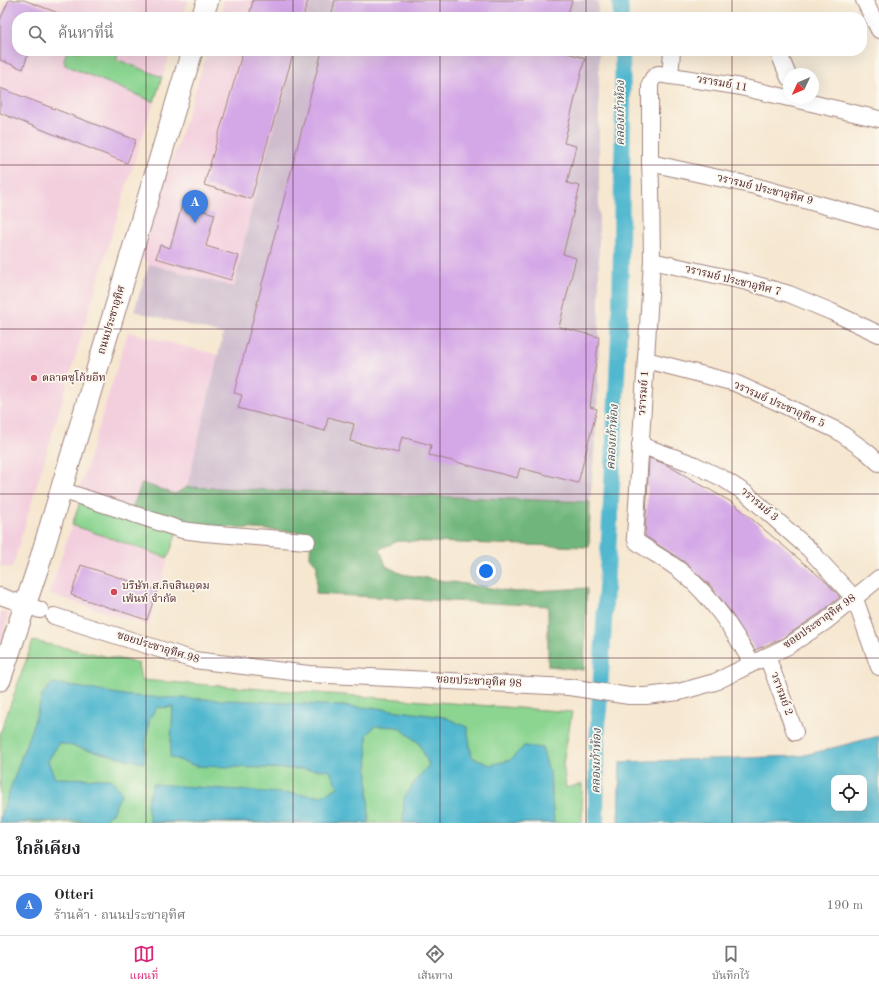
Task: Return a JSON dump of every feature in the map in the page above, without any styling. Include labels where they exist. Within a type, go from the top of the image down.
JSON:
[{"type":"main road","points":[[204,12],[208,0]]},
{"type":"main road","name":"ถนนประชาอุทิศ","points":[[0,680],[40,610],[39,564],[191,56]]},
{"type":"street","points":[[864,0],[879,30]]},
{"type":"street","name":"วรารมย์ 1","points":[[670,56],[662,76],[650,84],[652,261],[635,537],[637,542],[670,563],[704,592],[733,630],[752,663]]},
{"type":"street","points":[[780,56],[785,68]]},
{"type":"street","name":"วรารมย์ 11","points":[[662,76],[736,86],[783,96]]},
{"type":"street","name":"วรารมย์ 11","points":[[815,104],[879,119]]},
{"type":"street","name":"วรารมย์ ประชาอุทิศ 9","points":[[650,163],[755,186],[879,221]]},
{"type":"street","name":"วรารมย์ ประชาอุทิศ 7","points":[[652,261],[747,282],[788,294],[832,312],[879,334]]},
{"type":"street","name":"วรารมย์ ประชาอุทิศ 5","points":[[646,360],[735,384],[775,401],[838,431],[867,452],[879,463]]},
{"type":"street","name":"วรารมย์ 3","points":[[640,445],[693,464],[722,478],[747,494],[809,549],[855,599]]},
{"type":"street","points":[[61,490],[182,530],[306,541]]},
{"type":"street","name":"ซอยประชาอุทิศ 98","points":[[0,596],[194,660],[309,674],[569,687],[629,696],[646,696],[679,692],[715,682],[767,656],[794,642],[825,622],[879,578]]},
{"type":"street","points":[[855,599],[879,667]]},
{"type":"street","name":"วรารมย์ 2","points":[[767,656],[795,732]]},
{"type":"shaded area","name":"ตลาดซุโก้ยอีท","points":[[6,0],[188,0],[184,12],[12,12],[12,56],[169,56],[129,177],[12,568],[0,566],[0,14]]},
{"type":"shaded area","points":[[224,0],[310,0],[306,12],[220,12]]},
{"type":"shaded area","points":[[310,0],[594,0],[598,2],[598,12],[306,12]]},
{"type":"shaded area","points":[[206,56],[294,56],[254,198],[234,288],[149,264],[141,257]]},
{"type":"shaded area","points":[[294,56],[599,56],[599,336],[597,419],[590,502],[187,487],[223,334],[134,311],[149,264],[234,287],[254,198]]},
{"type":"shaded area","points":[[128,332],[218,355],[187,487],[175,494],[142,483],[132,508],[79,491]]},
{"type":"shaded area","points":[[72,525],[168,558],[149,626],[49,594]]},
{"type":"shaded area","points":[[0,612],[8,613],[0,651]]},
{"type":"green space","points":[[65,56],[117,56],[116,59],[162,77],[154,102],[65,65]]},
{"type":"green space","points":[[142,483],[175,494],[187,487],[590,502],[589,547],[398,541],[380,549],[386,566],[402,574],[515,592],[587,588],[584,670],[548,666],[548,606],[316,594],[317,565],[310,557],[311,533],[186,524],[132,508]]},
{"type":"green space","points":[[80,502],[177,532],[168,558],[72,525]]},
{"type":"green space","points":[[33,641],[138,663],[141,680],[572,712],[563,763],[566,788],[582,784],[582,823],[0,823],[0,734]]},
{"type":"water","points":[[53,683],[130,696],[377,708],[444,717],[467,727],[472,757],[490,765],[510,760],[524,746],[542,748],[550,774],[554,823],[403,823],[404,798],[416,780],[429,765],[419,743],[398,727],[375,726],[367,735],[369,823],[150,822],[147,803],[153,784],[322,796],[338,787],[329,770],[196,766],[170,757],[173,707],[156,708],[149,720],[144,763],[59,743],[48,761],[55,778],[111,779],[122,793],[112,813],[103,821],[25,821],[25,823],[0,823],[0,818],[43,693]]},
{"type":"water","points":[[879,736],[879,823],[618,823],[620,762],[801,756]]},
{"type":"building","points":[[9,0],[24,0],[56,12],[12,12],[12,56],[27,56],[23,69],[0,60],[0,20]]},
{"type":"building","points":[[253,0],[308,0],[304,12],[250,12]]},
{"type":"building","points":[[335,0],[572,0],[568,12],[332,12]]},
{"type":"building","points":[[242,56],[293,56],[251,199],[204,185]]},
{"type":"building","points":[[321,56],[578,56],[585,58],[564,143],[576,146],[567,183],[580,186],[563,254],[576,258],[559,327],[599,337],[590,407],[597,409],[578,483],[520,468],[517,478],[429,455],[431,445],[402,437],[398,453],[350,441],[354,424],[328,417],[325,431],[238,408],[242,395],[234,393]]},
{"type":"building","points":[[0,88],[136,140],[127,163],[0,113]]},
{"type":"building","points":[[182,205],[215,214],[206,246],[239,256],[231,280],[156,258],[160,245],[170,248]]},
{"type":"building","points":[[649,458],[665,464],[733,503],[826,582],[840,597],[819,614],[783,638],[755,650],[729,610],[711,586],[683,561],[645,536]]},
{"type":"building","name":"บริษัท ส.กิจสินอุดม เพ้นท์ จำกัด","points":[[81,565],[157,590],[147,620],[71,595]]},
{"type":"waterway","name":"คลองเก้าห้อง","points":[[620,0],[621,12]]},
{"type":"waterway","name":"คลองเก้าห้อง","points":[[596,823],[597,745],[620,314],[623,105],[622,56]]},
{"type":"place","name":"Otteri","points":[[195,223]]},
{"type":"place","name":"ตลาดซุโก้ยอีท","points":[[34,378]]},
{"type":"place","name":"บริษัท ส.กิจสินอุดม เพ้นท์ จำกัด","points":[[114,592]]}]
